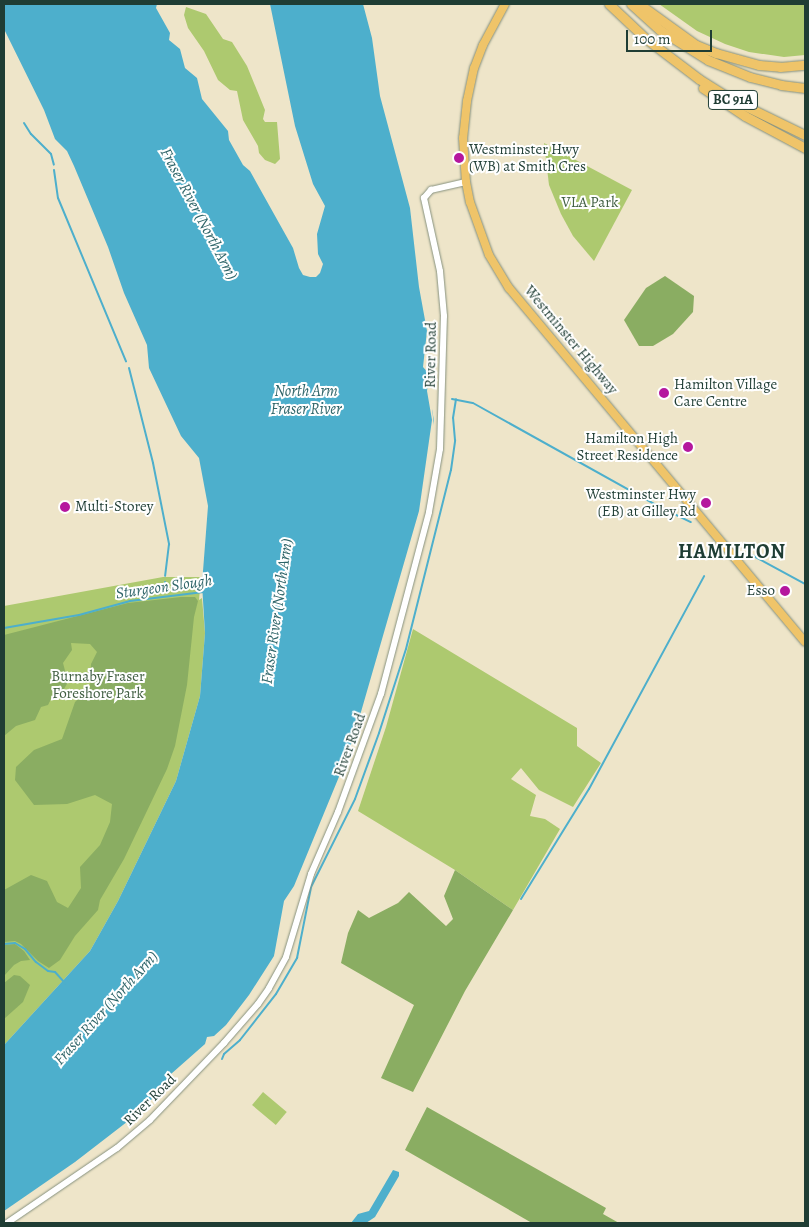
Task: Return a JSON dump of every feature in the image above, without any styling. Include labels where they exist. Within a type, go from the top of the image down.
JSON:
[{"type":"highway","name":"BC 91A","points":[[609,4],[645,38],[677,64],[733,100],[805,135]]},
{"type":"highway","name":"BC 91A","points":[[631,4],[660,30],[708,60],[750,78],[781,86],[805,88]]},
{"type":"highway","points":[[639,4],[696,44],[716,53],[759,65],[780,67],[805,65]]},
{"type":"highway","points":[[677,64],[690,78],[718,99],[805,148]]},
{"type":"main road","name":"Westminster Highway","points":[[504,4],[479,56],[468,93],[463,138],[466,182],[480,236],[509,288],[805,642]]},
{"type":"street","name":"River Road","points":[[7,1223],[102,1158],[150,1120],[224,1043],[258,1004],[270,988],[286,957],[311,874],[338,812],[382,694],[429,512],[440,449],[444,316],[440,271],[424,198],[431,190],[466,182]]},
{"type":"green space","points":[[659,4],[805,4],[805,55],[784,57],[749,52],[725,44],[697,31]]},
{"type":"green space","points":[[186,7],[206,14],[223,39],[232,42],[247,66],[265,110],[263,119],[265,122],[277,122],[280,159],[275,164],[265,160],[259,153],[258,146],[243,120],[237,91],[230,90],[218,80],[204,51],[188,28],[184,15]]},
{"type":"green space","name":"VLA Park","points":[[544,143],[632,190],[594,261],[573,236],[561,214],[549,185]]},
{"type":"green space","points":[[665,276],[694,296],[693,312],[673,334],[653,346],[639,346],[624,320],[646,288]]},
{"type":"green space","name":"Burnaby Fraser Foreshore Park","points":[[163,577],[201,577],[199,600],[202,598],[205,633],[200,696],[176,781],[118,901],[90,951],[4,1045],[4,606]]},
{"type":"green space","name":"Burnaby Fraser Foreshore Park","points":[[195,597],[198,601],[194,617],[187,685],[175,746],[167,769],[124,859],[100,900],[98,910],[75,936],[60,960],[49,968],[38,961],[21,944],[15,941],[4,942],[4,890],[31,875],[47,881],[57,902],[68,908],[81,888],[80,867],[100,845],[110,822],[112,804],[95,795],[67,804],[34,805],[15,780],[16,767],[34,750],[62,739],[75,702],[90,687],[91,664],[97,652],[90,644],[71,643],[72,650],[63,663],[68,682],[64,689],[54,693],[48,705],[41,707],[35,720],[16,726],[4,736],[4,635],[128,603]]},
{"type":"green space","points":[[413,629],[577,728],[577,746],[601,763],[573,807],[539,790],[521,768],[511,779],[536,795],[530,816],[545,819],[560,829],[513,910],[455,870],[358,811],[386,727]]},
{"type":"green space","points":[[455,870],[513,910],[465,991],[413,1092],[381,1078],[414,1005],[341,963],[348,933],[358,910],[369,918],[398,903],[409,892],[446,926],[453,919],[444,896]]},
{"type":"green space","points":[[15,944],[24,951],[30,960],[21,961],[14,965],[4,976],[4,945]]},
{"type":"green space","points":[[14,975],[20,976],[30,985],[23,1002],[4,1019],[4,983]]},
{"type":"green space","points":[[263,1092],[287,1112],[276,1125],[252,1105]]},
{"type":"green space","points":[[427,1107],[606,1208],[603,1214],[619,1223],[532,1223],[405,1150]]},
{"type":"water","name":"North Arm Fraser River","points":[[4,4],[157,4],[156,8],[170,33],[169,40],[180,49],[185,68],[197,78],[202,99],[228,131],[229,140],[243,165],[250,171],[293,248],[303,275],[316,277],[320,273],[323,264],[318,254],[317,234],[325,206],[313,184],[295,126],[270,4],[363,4],[372,38],[380,96],[410,208],[419,287],[427,331],[423,367],[431,376],[429,391],[434,421],[420,519],[379,665],[340,776],[283,921],[272,966],[243,1008],[211,1044],[172,1076],[148,1109],[4,1215],[4,1045],[90,951],[118,901],[176,781],[200,696],[205,633],[202,584],[208,506],[199,458],[181,436],[149,368],[147,345],[124,293],[108,247],[74,166],[67,151],[55,139],[44,110],[4,29]]},
{"type":"water","points":[[393,1170],[399,1172],[399,1176],[375,1217],[366,1223],[351,1223],[358,1214],[369,1211]]},
{"type":"pier","points":[[430,371],[433,375],[432,408],[435,435],[419,529],[381,666],[342,777],[285,922],[274,967],[245,1009],[212,1045],[174,1078],[149,1111],[110,1145],[4,1217],[4,1211],[75,1162],[145,1108],[171,1074],[205,1044],[207,1037],[214,1036],[226,1025],[249,995],[274,956],[284,901],[294,886],[350,750],[419,511],[432,420],[427,391]]},
{"type":"waterway","points":[[24,123],[31,134],[51,154],[54,165]]},
{"type":"waterway","points":[[54,170],[58,198],[126,361]]},
{"type":"waterway","points":[[129,368],[153,463],[169,544],[165,576]]},
{"type":"waterway","points":[[452,399],[473,403],[662,508],[691,522]]},
{"type":"waterway","points":[[222,1059],[224,1054],[240,1040],[276,994],[297,958],[311,887],[355,799],[379,733],[406,649],[451,470],[455,440],[453,418],[456,399]]},
{"type":"waterway","points":[[750,554],[805,584]]},
{"type":"waterway","points":[[521,899],[589,789],[704,576]]},
{"type":"waterway","points":[[165,582],[167,588]]},
{"type":"waterway","name":"Sturgeon Slough","points":[[4,628],[79,615],[130,601],[203,592]]},
{"type":"waterway","points":[[4,944],[15,943],[25,949],[36,962],[48,971],[55,972],[65,983]]},
{"type":"place","name":"Westminster Hwy (WB) at Smith Cres","points":[[459,158]]},
{"type":"place","name":"Hamilton Village Care Centre","points":[[664,393]]},
{"type":"place","name":"Hamilton High Street Residence","points":[[688,447]]},
{"type":"place","name":"Westminster Hwy (EB) at Gilley Rd","points":[[706,503]]},
{"type":"place","name":"Multi-Storey","points":[[65,507]]},
{"type":"place","name":"Esso","points":[[785,591]]},
{"type":"district","name":"HAMILTON","points":[[732,551]]},
{"type":"water label","name":"Fraser River (North Arm)","points":[[199,214]]},
{"type":"water label","name":"Fraser River (North Arm)","points":[[277,611]]},
{"type":"water label","name":"Fraser River (North Arm)","points":[[106,1008]]}]
